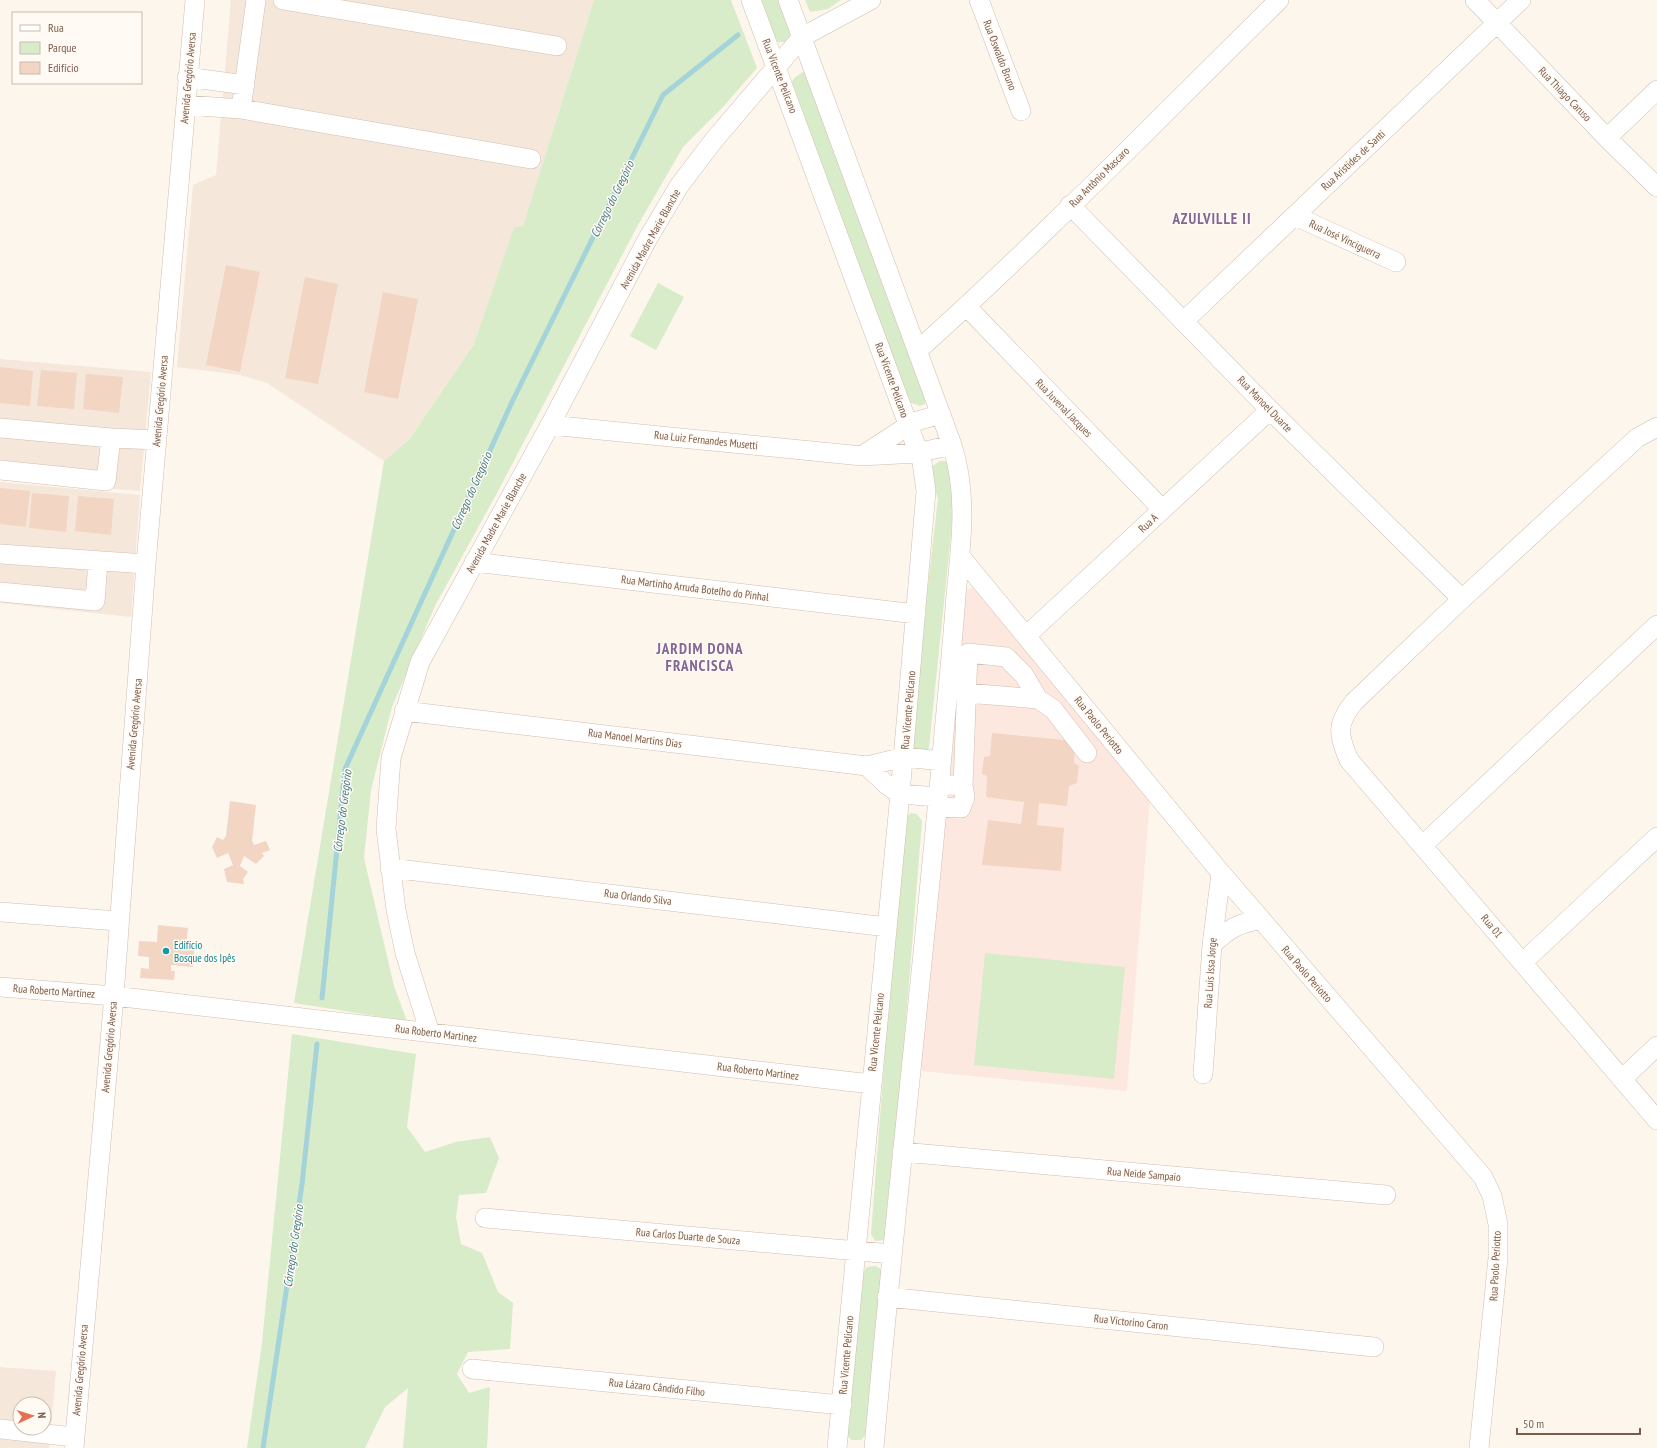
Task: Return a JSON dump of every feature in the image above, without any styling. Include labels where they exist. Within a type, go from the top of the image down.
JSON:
[{"type":"street","name":"Avenida Gregório Aversa","points":[[74,1442],[114,996],[118,921],[146,564],[194,0]]},
{"type":"street","points":[[242,109],[256,0]]},
{"type":"street","points":[[283,0],[557,46]]},
{"type":"street","name":"Rua Vicente Pelicano","points":[[751,0],[777,66],[918,453],[923,468],[926,491],[904,757],[871,1084],[837,1448]]},
{"type":"street","points":[[788,0],[952,445],[959,466],[962,496],[960,556],[942,761],[887,1297],[874,1448]]},
{"type":"street","points":[[802,37],[871,0]]},
{"type":"street","name":"Rua Oswaldo Bruno","points":[[979,0],[1021,111]]},
{"type":"street","name":"Rua Antônio Mascaro","points":[[917,351],[966,306],[1279,0]]},
{"type":"street","name":"Rua Thiago Caruso","points":[[1475,0],[1607,138],[1657,187]]},
{"type":"street","name":"Rua Aristides de Santi","points":[[1184,321],[1521,0]]},
{"type":"street","name":"Avenida Madre Marie Blanche","points":[[430,1033],[405,953],[396,910],[386,829],[391,758],[420,662],[550,425],[647,240],[678,186],[714,140],[802,37]]},
{"type":"street","points":[[188,77],[245,85]]},
{"type":"street","points":[[1607,138],[1657,90]]},
{"type":"street","points":[[186,105],[242,109],[531,158]]},
{"type":"street","name":"Rua Manoel Duarte","points":[[1070,205],[1270,410],[1462,599]]},
{"type":"street","name":"Rua José Vinciguerra","points":[[1295,216],[1396,262]]},
{"type":"street","name":"Rua Juvenal Jacques","points":[[966,306],[1162,510]]},
{"type":"street","name":"Rua A","points":[[1026,636],[1270,410]]},
{"type":"street","points":[[862,456],[908,425],[941,414]]},
{"type":"street","name":"Rua Luiz Fernandes Musetti","points":[[550,425],[862,456],[918,453],[952,445]]},
{"type":"street","points":[[1462,599],[1637,438],[1656,427]]},
{"type":"street","points":[[0,428],[111,438],[157,440]]},
{"type":"street","points":[[0,470],[106,481],[111,438]]},
{"type":"street","points":[[0,554],[98,562],[146,564]]},
{"type":"street","name":"Rua Paolo Periotto","points":[[960,556],[1221,873],[1483,1177],[1492,1196],[1498,1224],[1498,1258],[1478,1448]]},
{"type":"street","points":[[0,592],[95,601],[98,562]]},
{"type":"street","name":"Rua Martinho Arruda Botelho do Pinhal","points":[[474,562],[916,614]]},
{"type":"street","name":"Rua 01","points":[[1462,599],[1354,702],[1344,714],[1339,727],[1341,743],[1349,760],[1657,1120]]},
{"type":"street","points":[[1423,845],[1657,625]]},
{"type":"street","points":[[867,766],[887,785],[900,794],[938,796],[961,808],[965,797],[962,786],[968,652],[1006,657],[1024,675],[1038,699],[1053,709],[1087,753]]},
{"type":"street","points":[[966,693],[1038,699]]},
{"type":"street","name":"Rua Manoel Martins Dias","points":[[404,711],[867,766],[904,757],[942,761]]},
{"type":"street","points":[[1522,962],[1657,837]]},
{"type":"street","name":"Rua Orlando Silva","points":[[390,868],[887,927]]},
{"type":"street","name":"Rua Luis Issa Jorge","points":[[1203,1074],[1212,944],[1221,873]]},
{"type":"street","points":[[0,912],[118,921]]},
{"type":"street","points":[[1212,944],[1236,924],[1261,920]]},
{"type":"street","name":"Rua Roberto Martinez","points":[[0,987],[114,996],[871,1084]]},
{"type":"street","points":[[1622,1079],[1657,1046]]},
{"type":"street","name":"Rua Neide Sampaio","points":[[902,1152],[1386,1195]]},
{"type":"street","name":"Rua Carlos Duarte de Souza","points":[[485,1218],[892,1254]]},
{"type":"street","name":"Rua Victorino Caron","points":[[887,1297],[1374,1347]]},
{"type":"street","name":"Rua Lázaro Cândido Filho","points":[[472,1369],[842,1405]]},
{"type":"street","points":[[0,1429],[74,1442]]},
{"type":"shaded area","points":[[231,0],[594,0],[523,226],[514,227],[474,344],[409,440],[384,461],[267,383],[240,375],[177,367],[193,185],[216,175]]},
{"type":"shaded area","points":[[0,359],[151,372],[140,491],[0,480]]},
{"type":"shaded area","points":[[0,482],[140,495],[131,617],[0,603]]},
{"type":"shaded area","points":[[971,588],[977,589],[1150,798],[1127,1091],[920,1071],[966,591]]},
{"type":"shaded area","points":[[0,1367],[56,1371],[52,1415],[52,1396],[12,1396],[12,1436],[50,1436],[49,1448],[0,1448]]},
{"type":"green space","points":[[594,0],[731,0],[757,68],[723,107],[683,147],[638,225],[497,493],[435,606],[392,707],[371,790],[364,858],[394,986],[407,1021],[294,1003],[384,461],[409,440],[474,344],[514,227],[523,226]]},
{"type":"green space","points":[[761,0],[781,0],[793,36],[786,42],[777,42]]},
{"type":"green space","points":[[805,0],[841,0],[828,9],[810,12]]},
{"type":"green space","points":[[803,72],[807,73],[926,397],[925,404],[920,406],[909,402],[792,82],[794,78]]},
{"type":"green space","points":[[658,283],[684,297],[656,350],[630,336]]},
{"type":"green space","points":[[940,461],[946,461],[951,470],[955,496],[929,747],[927,752],[913,752],[910,742],[938,498],[934,488],[930,468]]},
{"type":"green space","points":[[911,813],[917,814],[922,821],[889,1230],[884,1240],[875,1241],[871,1234],[903,819]]},
{"type":"green space","points":[[985,953],[1125,967],[1114,1079],[974,1065]]},
{"type":"green space","points":[[292,1034],[416,1054],[407,1127],[425,1152],[456,1142],[490,1137],[499,1158],[486,1193],[459,1195],[456,1217],[461,1244],[482,1253],[498,1292],[513,1303],[510,1349],[468,1352],[457,1374],[469,1393],[490,1387],[487,1448],[403,1448],[408,1388],[385,1407],[365,1448],[247,1448],[262,1343]]},
{"type":"green space","points":[[876,1266],[883,1271],[868,1432],[861,1440],[852,1440],[848,1437],[847,1433],[863,1272],[867,1267]]},
{"type":"building","points":[[226,265],[260,272],[240,372],[206,365]]},
{"type":"building","points":[[305,277],[338,284],[318,384],[285,378]]},
{"type":"building","points":[[383,292],[418,299],[398,399],[364,392]]},
{"type":"building","points":[[0,367],[33,371],[30,406],[0,403]]},
{"type":"building","points":[[41,370],[77,373],[74,409],[37,406]]},
{"type":"building","points":[[86,374],[123,377],[119,413],[83,409]]},
{"type":"building","points":[[0,488],[30,491],[26,527],[0,524]]},
{"type":"building","points":[[32,493],[69,496],[66,532],[29,528]]},
{"type":"building","points":[[78,496],[114,499],[111,535],[75,531]]},
{"type":"building","points":[[992,733],[1075,741],[1074,763],[1079,766],[1077,783],[1069,786],[1067,806],[1039,803],[1037,825],[1064,828],[1061,871],[982,865],[988,820],[1021,824],[1024,802],[986,797],[987,776],[982,774],[984,757],[990,756]]},
{"type":"building","points":[[230,801],[256,805],[252,841],[254,845],[266,841],[270,850],[262,853],[264,856],[256,864],[244,856],[240,866],[248,872],[243,879],[244,884],[227,882],[224,869],[233,865],[228,853],[217,858],[212,847],[217,837],[223,840],[226,836]]},
{"type":"building","name":"Edifício Bosque dos Ipês","points":[[158,925],[188,928],[186,944],[195,945],[193,967],[171,965],[171,971],[175,971],[174,980],[140,978],[141,968],[149,969],[149,957],[138,956],[139,941],[157,942]]},
{"type":"waterway","name":"Córrego do Gregório","points":[[322,998],[345,769],[512,402],[663,95],[738,35]]},
{"type":"waterway","name":"Córrego do Gregório","points":[[263,1448],[302,1184],[317,1044]]},
{"type":"place","name":"Edifício Bosque dos Ipês","points":[[166,951]]},
{"type":"district","name":"AZULVILLE II","points":[[1212,218]]},
{"type":"district","name":"JARDIM DONA FRANCISCA","points":[[700,656]]}]
